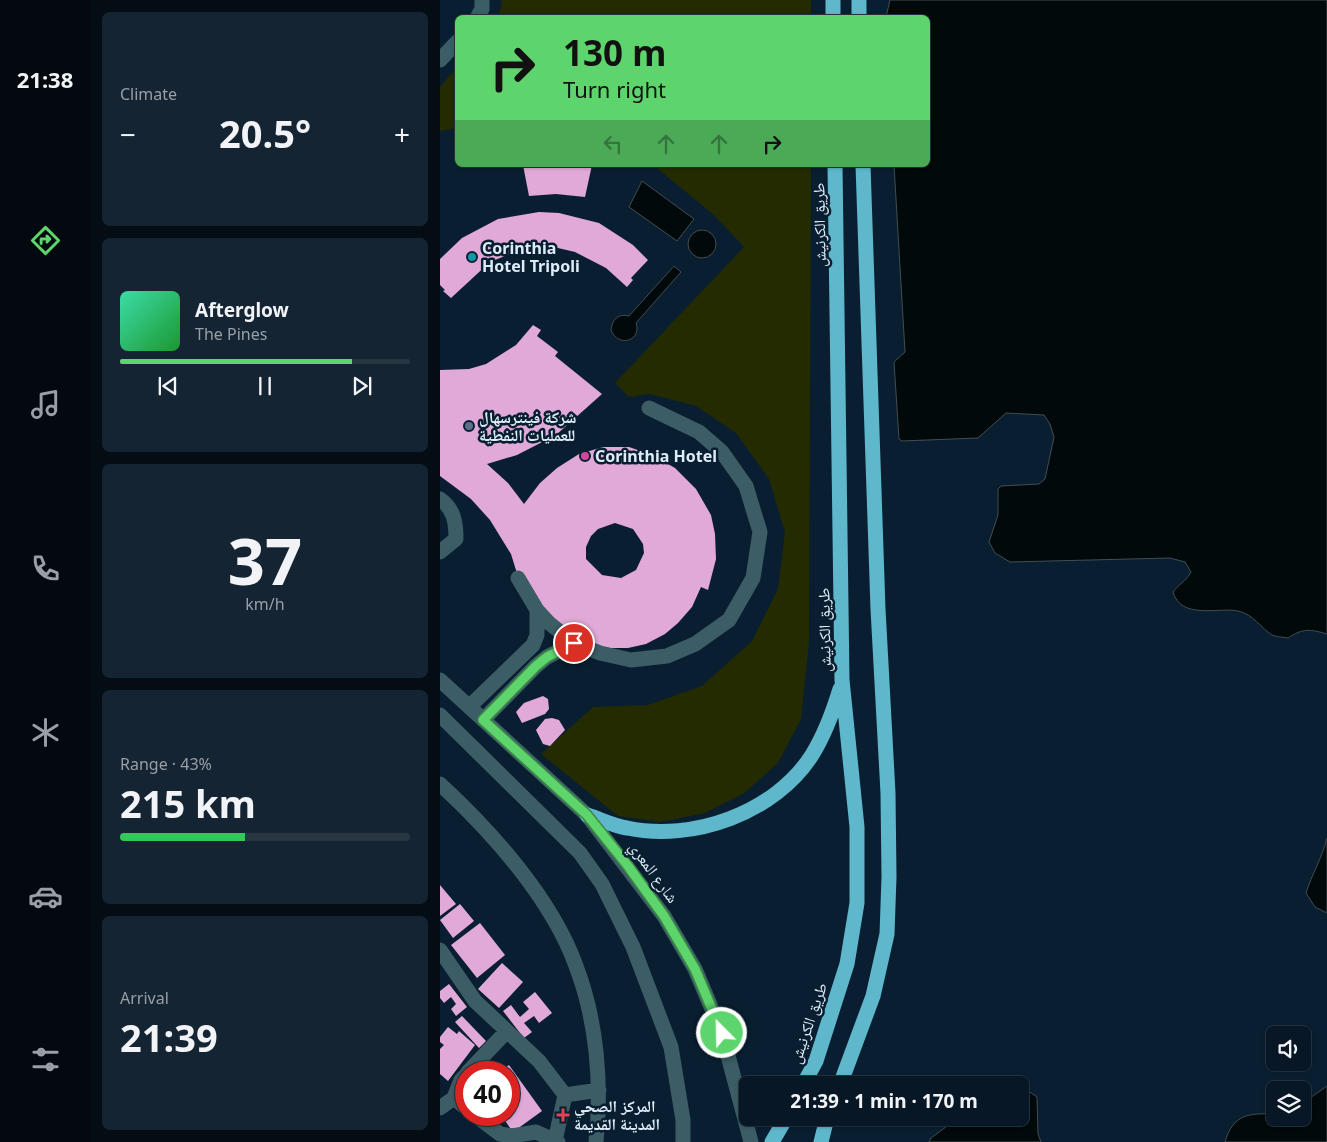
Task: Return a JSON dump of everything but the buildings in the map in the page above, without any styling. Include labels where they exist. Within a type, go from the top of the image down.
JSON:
[{"type":"highway","points":[[833,0],[833,15]]},
{"type":"highway","points":[[859,0],[859,15]]},
{"type":"highway","name":"طريق الكرنيش","points":[[808,1076],[816,1061],[847,964],[857,903],[857,827],[842,680],[835,167]]},
{"type":"highway","points":[[843,1076],[873,996],[885,943],[889,877],[888,793],[878,608],[863,167]]},
{"type":"highway","points":[[587,815],[627,828],[668,832],[710,826],[748,811],[783,787],[811,757],[831,720],[842,680]]},
{"type":"highway","points":[[772,1142],[781,1126]]},
{"type":"highway","points":[[821,1142],[825,1126]]},
{"type":"street","points":[[478,15],[482,9],[482,0]]},
{"type":"street","points":[[440,60],[455,44]]},
{"type":"street","points":[[518,578],[537,610],[549,623],[574,643],[600,653],[631,660],[667,656],[695,644],[729,620],[752,578],[760,532],[746,486],[722,452],[700,432],[649,408]]},
{"type":"street","points":[[440,499],[447,504],[453,514],[456,530],[456,539],[440,552]]},
{"type":"street","points":[[469,707],[533,645],[537,635],[537,610]]},
{"type":"street","points":[[483,720],[536,666],[547,657],[574,643]]},
{"type":"street","name":"شارع المعري","points":[[440,680],[587,815],[664,916],[695,969],[722,1033],[752,1142]]},
{"type":"street","points":[[440,715],[580,853],[602,884],[633,947],[671,1047],[683,1120],[684,1142]]},
{"type":"street","points":[[440,784],[472,814],[515,866],[560,931],[576,964],[587,998],[599,1090],[600,1103],[596,1142]]},
{"type":"street","points":[[440,950],[475,1001],[539,1061],[565,1095],[557,1141],[536,1132],[512,1136],[500,1134],[489,1126]]},
{"type":"street","points":[[479,1061],[506,1032]]},
{"type":"street","points":[[565,1095],[599,1090]]},
{"type":"street","points":[[440,1108],[454,1098]]},
{"type":"green space","points":[[501,0],[811,0],[811,15],[499,15],[502,5]]},
{"type":"green space","points":[[455,69],[455,128],[440,131],[440,87]]},
{"type":"green space","points":[[655,167],[811,167],[809,642],[801,719],[778,763],[743,794],[705,813],[661,822],[618,816],[541,754],[593,707],[648,705],[702,686],[752,641],[778,589],[785,532],[769,479],[736,433],[696,406],[650,394],[629,397],[615,383],[744,247],[714,215]]},
{"type":"shaded area","points":[[890,0],[1327,0],[1327,634],[1307,630],[1298,632],[1288,638],[1278,637],[1272,635],[1252,618],[1238,611],[1201,610],[1184,606],[1177,601],[1173,592],[1191,572],[1185,562],[1170,558],[1010,562],[995,553],[989,542],[998,515],[998,489],[1001,486],[1039,484],[1045,479],[1054,437],[1050,424],[1044,415],[1006,413],[978,438],[902,441],[899,439],[894,362],[905,352],[894,167],[930,167],[930,15],[886,15]]},
{"type":"shaded area","points":[[642,181],[694,219],[677,241],[629,207]]},
{"type":"shaded area","points":[[702,230],[712,234],[716,244],[712,254],[702,258],[692,254],[688,244],[692,234]]},
{"type":"shaded area","points":[[674,266],[681,272],[636,323],[636,334],[633,338],[624,340],[614,336],[611,330],[614,320],[619,316],[629,316]]},
{"type":"shaded area","points":[[1327,838],[1327,913],[1315,907],[1306,893]]},
{"type":"shaded area","points":[[1327,1086],[1327,1142],[1225,1142],[1228,1133],[1237,1121],[1250,1115],[1266,1114],[1266,1126],[1311,1126],[1311,1097]]},
{"type":"shaded area","points":[[1029,1091],[1037,1097],[1038,1134],[1041,1142],[929,1142],[931,1138],[947,1126],[1029,1126]]},
{"type":"place","name":"Corinthia Hotel Tripoli","points":[[472,257]]},
{"type":"place","name":"شركة فينترسهال للعمليات النفطية","points":[[469,426]]},
{"type":"place","name":"Corinthia Hotel","points":[[585,456]]},
{"type":"place","name":"المركز الصحي المدينة القديمة","points":[[563,1115]]},
{"type":"route","points":[[574,643],[547,657],[536,666],[483,720],[587,815],[628,866],[664,916],[695,969],[722,1033]]}]
